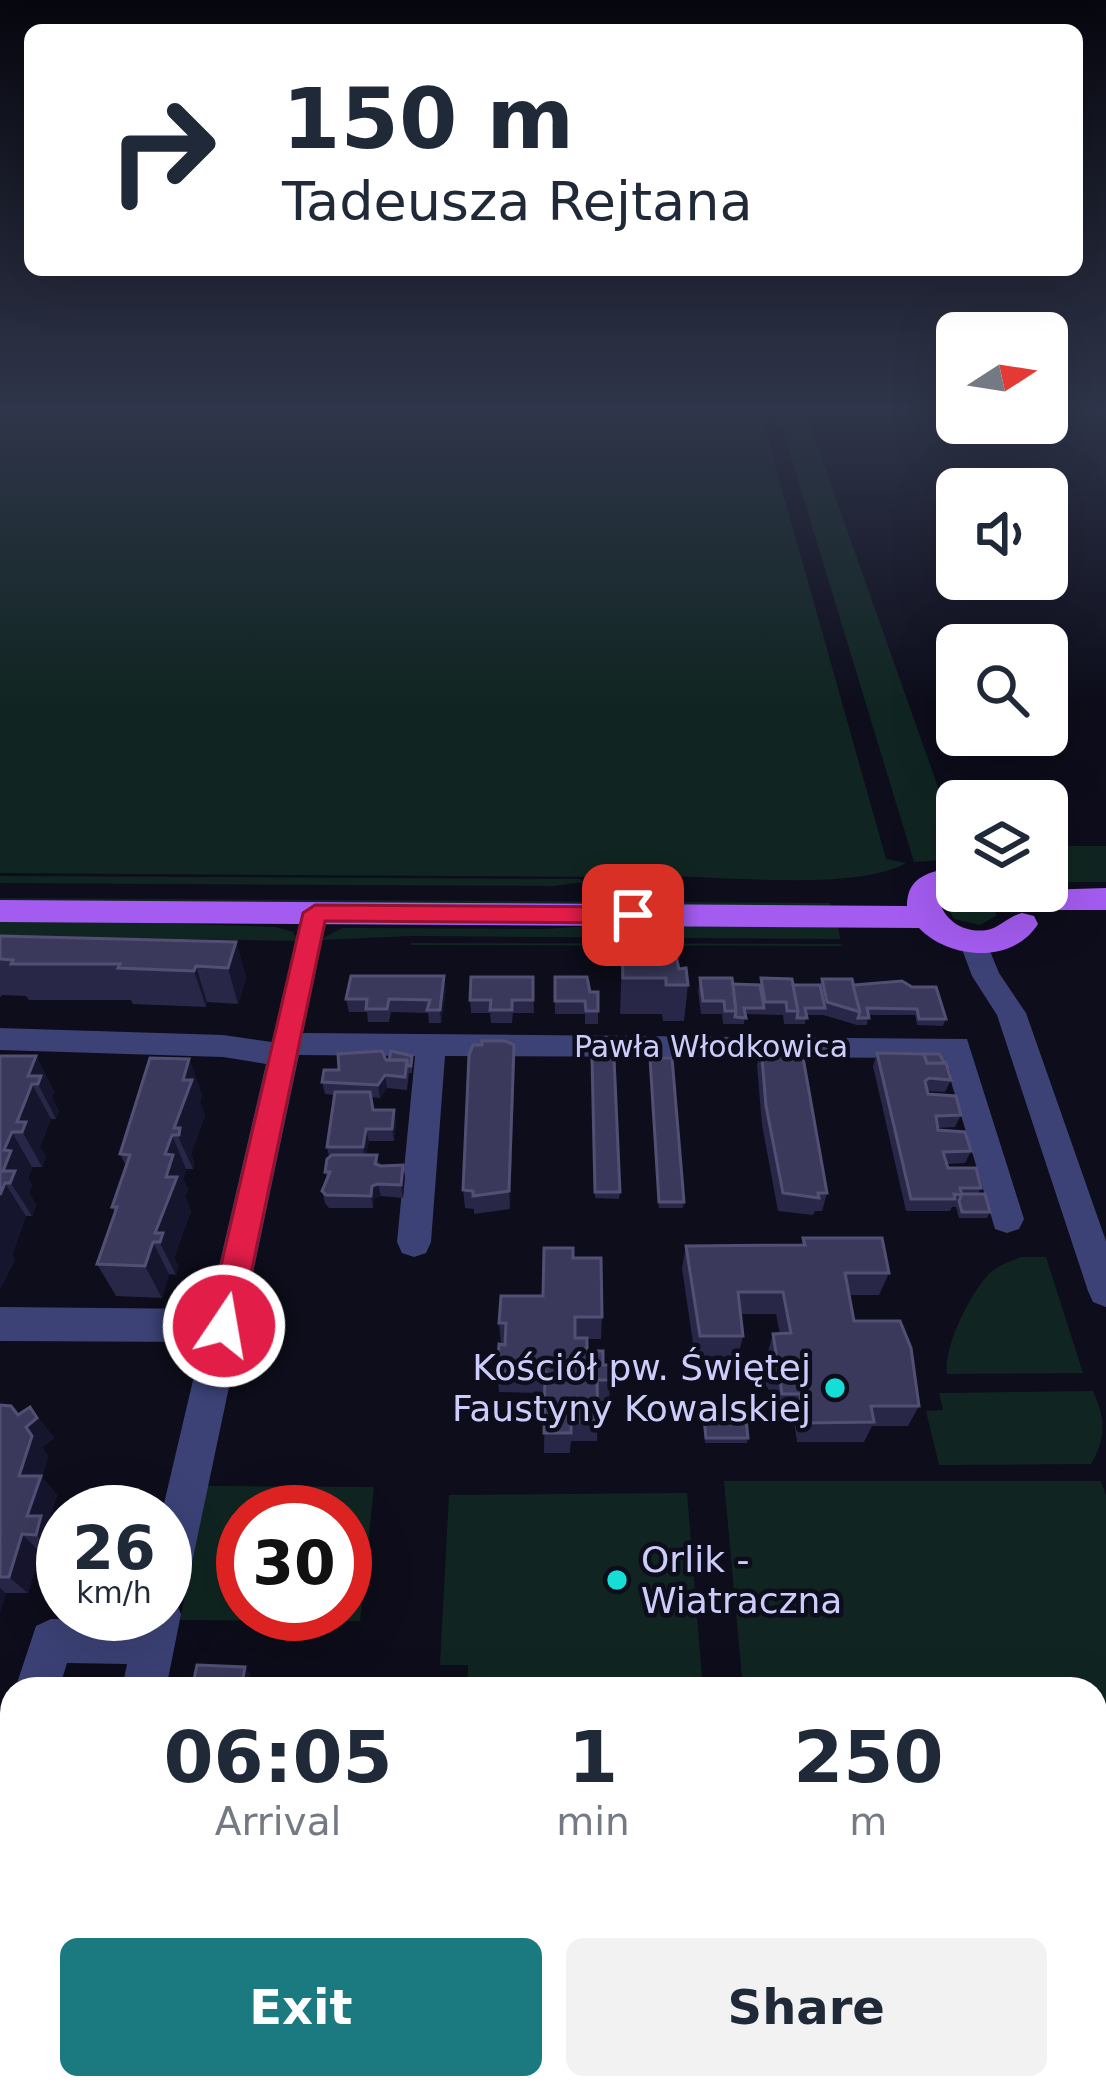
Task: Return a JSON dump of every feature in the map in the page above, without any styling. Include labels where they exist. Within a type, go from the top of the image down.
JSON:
[{"type":"main road","points":[[925,904],[936,881]]},
{"type":"main road","points":[[0,890],[836,895],[925,904],[954,937],[1003,919],[1106,899]]},
{"type":"main road","points":[[0,911],[315,913],[925,904]]},
{"type":"main road","points":[[1003,919],[1106,922]]},
{"type":"street","points":[[189,1485],[315,913]]},
{"type":"street","points":[[1003,919],[986,976],[1011,1013],[1106,1291]]},
{"type":"street","name":"Pawła Włodkowica","points":[[0,1039],[284,1049],[956,1047],[1007,1219]]},
{"type":"street","points":[[414,1243],[431,1045]]},
{"type":"street","points":[[0,1324],[224,1326]]},
{"type":"street","points":[[40,1677],[51,1641]]},
{"type":"street","points":[[147,1677],[154,1641]]},
{"type":"green space","points":[[0,509],[788,509],[886,859],[906,863],[879,873],[806,880],[0,873]]},
{"type":"green space","points":[[807,509],[840,509],[936,782],[936,860],[914,862]]},
{"type":"green space","points":[[1068,846],[1106,846],[1106,882],[1068,882]]},
{"type":"green space","points":[[0,876],[583,882],[553,886],[0,883]]},
{"type":"green space","points":[[0,898],[830,903],[834,909],[0,903]]},
{"type":"green space","points":[[950,912],[996,912],[980,925],[954,919]]},
{"type":"green space","points":[[0,918],[276,927],[293,932],[298,941],[0,936]]},
{"type":"green space","points":[[625,924],[838,924],[840,939],[411,936],[320,940],[342,928],[544,929]]},
{"type":"green space","points":[[840,944],[843,946],[411,945]]},
{"type":"green space","points":[[1021,1257],[1046,1257],[1083,1373],[947,1374],[953,1337],[973,1296],[991,1273]]},
{"type":"green space","points":[[1093,1391],[1102,1428],[1091,1464],[939,1465],[926,1411],[943,1410],[939,1393]]},
{"type":"green space","points":[[724,1481],[1101,1481],[1106,1496],[1106,1677],[742,1677]]},
{"type":"green space","points":[[207,1486],[216,1486],[216,1620],[192,1620],[192,1560]]},
{"type":"green space","name":"Orlik - Wiatraczna","points":[[687,1493],[702,1677],[468,1677],[468,1665],[440,1665],[449,1495]]},
{"type":"building","points":[[0,936],[236,942],[228,968],[196,966],[194,971],[118,968],[120,964],[11,964],[13,960],[0,959]]},
{"type":"building","points":[[675,952],[679,969],[686,968],[688,985],[666,985],[666,978],[623,978],[622,954]]},
{"type":"building","points":[[351,976],[444,976],[440,1010],[427,1010],[430,1000],[389,999],[387,1009],[366,1009],[367,999],[346,999]]},
{"type":"building","points":[[471,977],[533,977],[533,1000],[512,1000],[512,1010],[490,1010],[491,1000],[470,1000]]},
{"type":"building","points":[[555,977],[587,977],[590,992],[598,992],[598,1011],[586,1011],[585,1001],[555,1001]]},
{"type":"building","points":[[700,978],[732,978],[736,1011],[725,1011],[724,1001],[703,1001]]},
{"type":"building","points":[[761,978],[792,979],[798,1011],[787,1011],[786,1002],[765,1002]]},
{"type":"building","points":[[822,979],[852,979],[860,1012],[827,1002]]},
{"type":"building","points":[[902,981],[912,987],[936,987],[946,1019],[919,1019],[917,1009],[867,1008],[869,1018],[858,1018],[853,985]]},
{"type":"building","points":[[733,984],[760,985],[764,1008],[744,1008],[746,1018],[735,1017]]},
{"type":"building","points":[[793,985],[820,985],[825,1008],[805,1008],[807,1018],[797,1018]]},
{"type":"building","points":[[482,1041],[514,1045],[509,1191],[473,1196],[473,1191],[463,1190],[469,1055],[473,1045],[482,1045]]},
{"type":"building","points":[[769,1042],[801,1046],[827,1193],[818,1193],[819,1198],[783,1193],[766,1106],[761,1046],[770,1046]]},
{"type":"building","points":[[382,1051],[386,1060],[407,1060],[405,1077],[385,1075],[378,1085],[322,1082],[324,1070],[339,1070],[338,1054]]},
{"type":"building","points":[[391,1051],[412,1056],[411,1066],[407,1060],[389,1060]]},
{"type":"building","points":[[877,1053],[924,1054],[927,1063],[946,1063],[951,1080],[929,1078],[925,1081],[928,1094],[956,1096],[961,1115],[936,1116],[938,1130],[965,1132],[971,1151],[943,1152],[948,1168],[976,1168],[981,1188],[960,1188],[962,1195],[954,1194],[955,1199],[911,1199]]},
{"type":"building","points":[[924,1054],[939,1054],[945,1063],[927,1063]]},
{"type":"building","points":[[0,1056],[36,1056],[28,1076],[41,1076],[38,1084],[32,1084],[17,1122],[26,1122],[22,1132],[12,1132],[4,1150],[11,1151],[3,1171],[15,1171],[0,1195]]},
{"type":"building","points":[[150,1058],[189,1059],[183,1080],[192,1080],[174,1128],[180,1128],[179,1135],[172,1135],[165,1154],[173,1155],[166,1177],[177,1177],[155,1233],[163,1233],[160,1242],[153,1242],[145,1266],[97,1264],[117,1207],[112,1207],[130,1155],[120,1154]]},
{"type":"building","points":[[592,1058],[614,1058],[620,1192],[595,1192]]},
{"type":"building","points":[[650,1058],[672,1058],[684,1202],[659,1202]]},
{"type":"building","points":[[335,1092],[370,1092],[373,1110],[394,1110],[392,1129],[366,1129],[363,1147],[327,1147]]},
{"type":"building","points":[[377,1155],[375,1164],[403,1165],[401,1185],[372,1186],[371,1196],[326,1195],[322,1191],[330,1172],[325,1172],[327,1159]]},
{"type":"building","points":[[962,1194],[985,1194],[990,1212],[962,1212]]},
{"type":"building","points":[[803,1238],[882,1238],[889,1273],[845,1273],[854,1321],[900,1321],[911,1348],[919,1406],[871,1406],[874,1422],[805,1423],[800,1394],[782,1394],[772,1363],[776,1353],[773,1334],[791,1333],[783,1292],[738,1292],[743,1336],[700,1336],[686,1246],[805,1245]]},
{"type":"building","points":[[544,1248],[573,1248],[573,1258],[601,1258],[602,1317],[575,1317],[575,1338],[587,1338],[587,1348],[577,1351],[603,1351],[610,1380],[597,1380],[598,1421],[571,1421],[571,1433],[544,1433],[545,1372],[497,1371],[499,1344],[505,1345],[506,1323],[499,1323],[501,1296],[543,1296]]},
{"type":"building","points":[[0,1405],[11,1406],[18,1415],[30,1407],[37,1418],[26,1427],[32,1436],[19,1476],[41,1476],[27,1516],[36,1516],[36,1535],[22,1534],[9,1577],[0,1577]]},
{"type":"building","points":[[703,1409],[745,1409],[748,1438],[706,1438]]},
{"type":"building","points":[[197,1665],[245,1667],[243,1677],[194,1677]]},
{"type":"place","name":"Kościół pw. Świętej Faustyny Kowalskiej","points":[[835,1388]]},
{"type":"place","name":"Orlik - Wiatraczna","points":[[617,1580]]},
{"type":"route","points":[[224,1326],[315,913],[633,915]]}]
